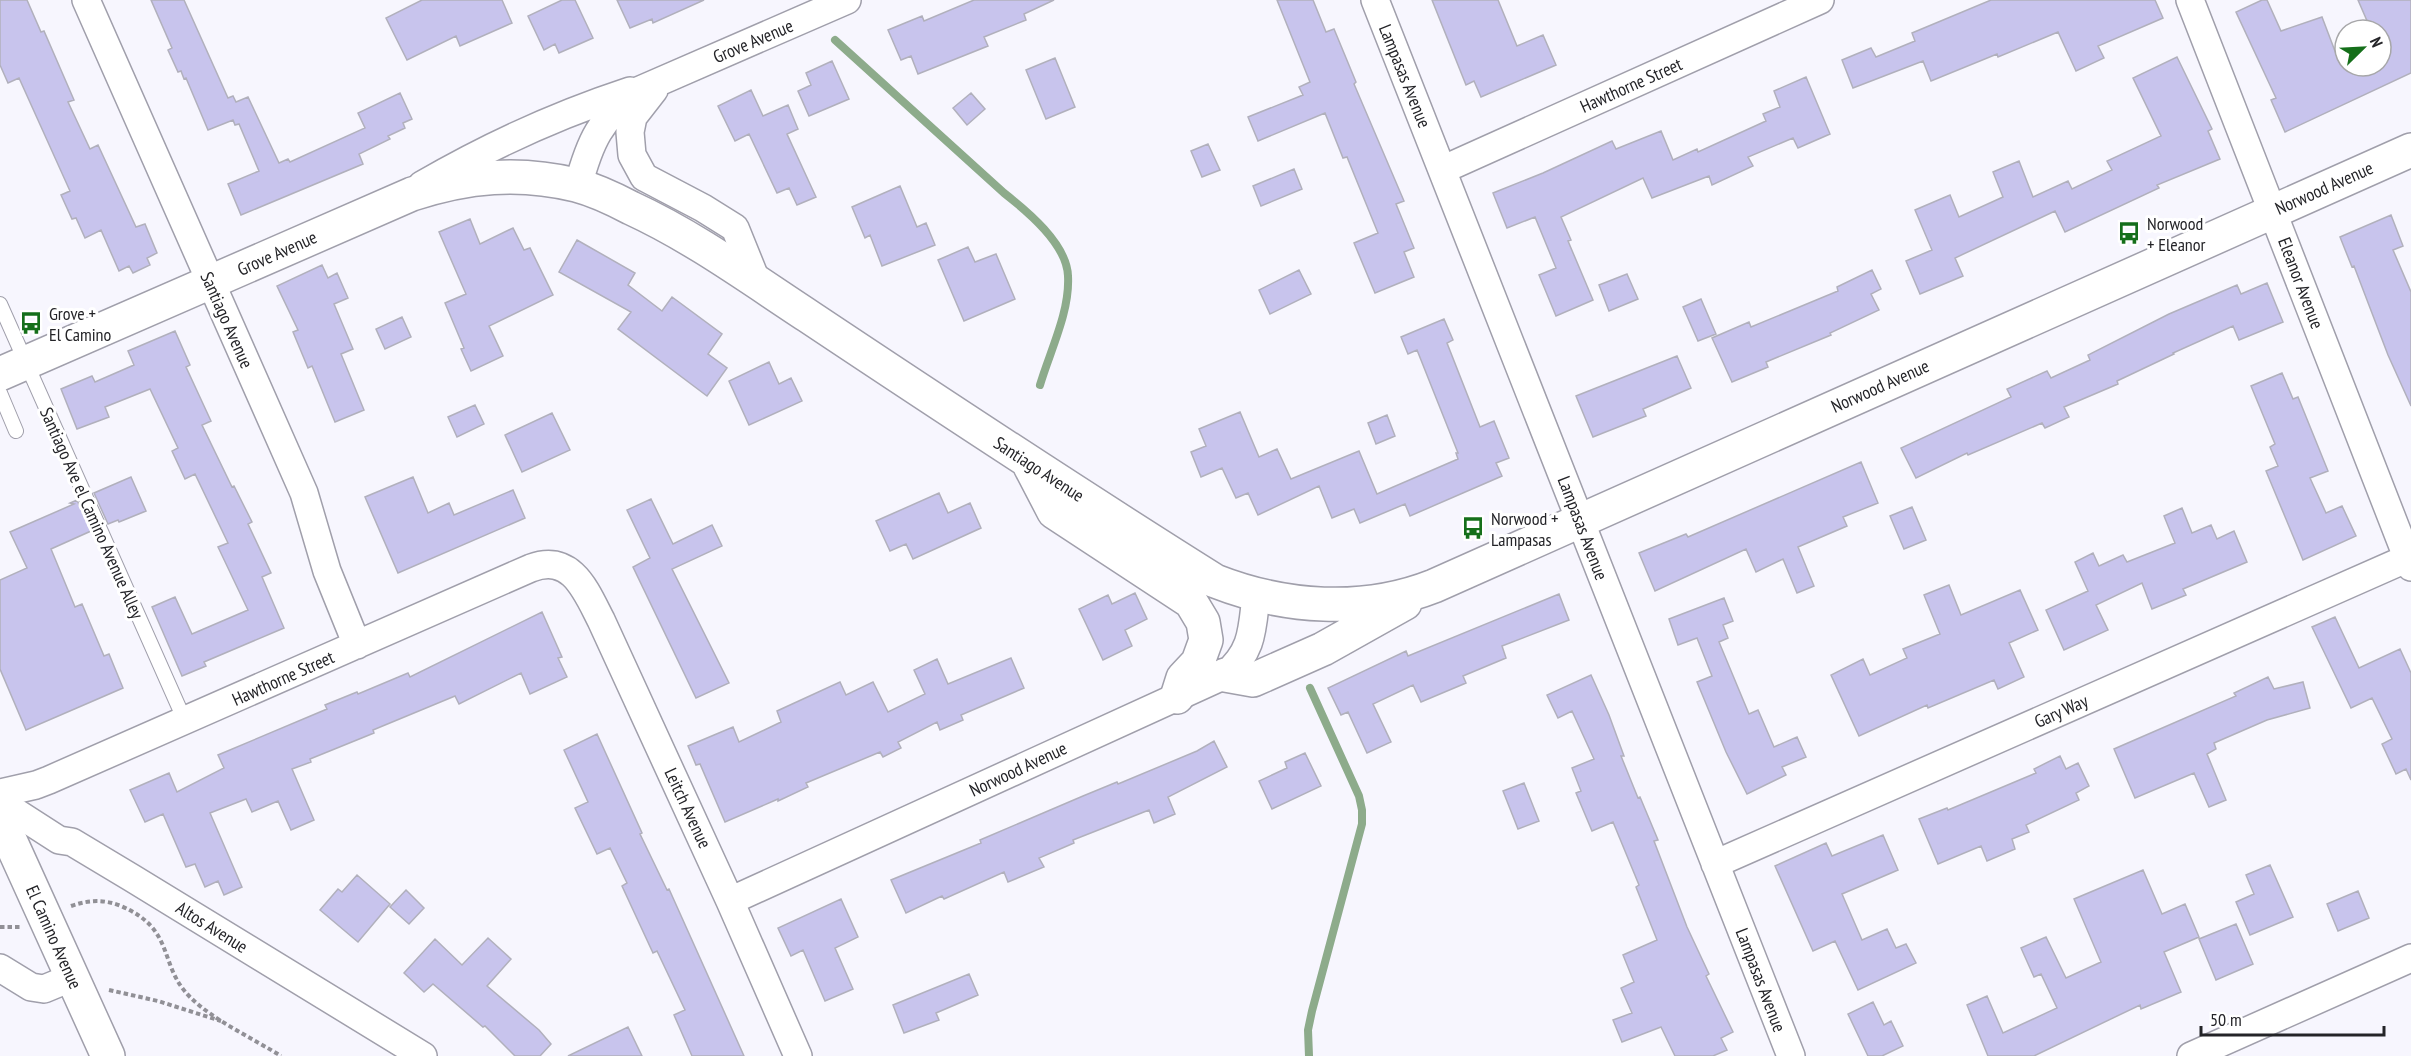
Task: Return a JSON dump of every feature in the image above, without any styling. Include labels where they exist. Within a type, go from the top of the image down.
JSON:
[{"type":"main road","name":"Norwood Avenue","points":[[1343,605],[1410,595],[1434,586],[2411,150]]},
{"type":"main road","name":"Grove Avenue","points":[[13,368],[390,203],[439,185],[497,176],[524,176],[578,186]]},
{"type":"main road","name":"Santiago Avenue","points":[[578,186],[612,199],[679,232],[756,280],[1030,464],[1215,581],[1256,596],[1275,600],[1343,605]]},
{"type":"main road","points":[[1030,464],[1054,512],[1191,602],[1203,622],[1206,640],[1198,662],[1184,678],[1177,697]]},
{"type":"main road","points":[[1225,675],[1253,680],[1323,649],[1434,586]]},
{"type":"main road","name":"El Camino Avenue","points":[[0,818],[108,1056]]},
{"type":"street","name":"Santiago Avenue","points":[[86,0],[304,493],[327,571],[357,645]]},
{"type":"street","name":"Grove Avenue","points":[[578,186],[588,150],[612,112],[638,91],[847,0]]},
{"type":"street","name":"Lampasas Avenue","points":[[1375,0],[1791,1056]]},
{"type":"street","name":"Hawthorne Street","points":[[1442,170],[1820,0]]},
{"type":"street","name":"Eleanor Avenue","points":[[2190,0],[2409,562]]},
{"type":"street","name":"Grove Avenue","points":[[390,203],[477,153],[580,107],[660,82]]},
{"type":"street","points":[[660,82],[633,117],[630,132],[632,155],[645,177],[704,208],[735,228],[756,280]]},
{"type":"street","name":"Gary Way","points":[[1715,864],[2409,562]]},
{"type":"street","name":"Hawthorne Street","points":[[0,793],[36,785],[531,568],[548,564],[564,568]]},
{"type":"street","name":"Leitch Avenue","points":[[564,568],[581,583],[592,603],[730,901],[798,1056]]},
{"type":"street","name":"Norwood Avenue","points":[[730,901],[1225,675],[1237,665],[1251,637],[1256,596]]},
{"type":"street","name":"Altos Avenue","points":[[0,802],[59,840],[72,843],[132,878],[423,1056]]},
{"type":"street","points":[[2191,1056],[2411,958]]},
{"type":"street","points":[[0,968],[31,987],[44,989],[73,976]]},
{"type":"lane","name":"Santiago Ave el Camino Avenue Alley","points":[[0,304],[13,368],[185,721]]},
{"type":"lane","points":[[0,393],[16,431]]},
{"type":"path","points":[[74,905],[95,900],[137,913],[150,923],[161,940],[179,984],[192,999],[281,1056]]},
{"type":"path","points":[[0,927],[19,927]]},
{"type":"path","points":[[106,989],[158,1001],[224,1021]]},
{"type":"building","points":[[0,0],[27,0],[41,32],[44,31],[74,100],[68,102],[90,149],[98,145],[136,227],[145,224],[157,253],[147,258],[150,265],[133,273],[129,266],[119,271],[101,230],[85,238],[76,218],[72,219],[61,195],[70,191],[19,78],[8,83],[0,65]]},
{"type":"building","points":[[151,0],[184,0],[228,98],[233,96],[236,102],[248,97],[279,163],[288,159],[290,162],[365,128],[358,113],[400,93],[412,119],[403,123],[405,128],[388,136],[390,139],[359,154],[363,164],[241,215],[228,184],[259,171],[239,124],[235,125],[233,120],[208,130],[186,78],[184,79],[181,71],[178,72],[168,50],[172,48]]},
{"type":"building","points":[[422,0],[502,0],[512,23],[460,46],[456,36],[407,60],[386,18]]},
{"type":"building","points":[[562,0],[575,0],[593,38],[559,53],[555,44],[544,50],[528,16]]},
{"type":"building","points":[[617,0],[704,0],[653,23],[652,19],[630,28]]},
{"type":"building","points":[[974,0],[1054,0],[1024,14],[1026,20],[984,37],[988,46],[918,74],[911,56],[901,60],[888,30],[922,16],[924,21]]},
{"type":"building","points":[[1277,0],[1313,0],[1326,32],[1334,29],[1356,82],[1354,84],[1404,201],[1396,204],[1414,248],[1404,252],[1414,277],[1375,293],[1354,243],[1378,233],[1347,157],[1343,158],[1325,113],[1258,141],[1248,117],[1303,95],[1299,87],[1310,82]]},
{"type":"building","points":[[1432,0],[1498,0],[1517,46],[1543,35],[1556,65],[1481,97],[1474,81],[1466,85]]},
{"type":"building","points":[[1991,0],[2155,0],[2163,18],[2098,46],[2104,58],[2076,71],[2058,32],[1931,81],[1923,61],[1853,88],[1842,60],[1871,48],[1876,57],[1915,41],[1912,33]]},
{"type":"building","points":[[2262,0],[2267,0],[2281,31],[2322,17],[2333,46],[2333,78],[2393,78],[2393,18],[2366,18],[2358,0],[2411,0],[2411,73],[2285,132],[2271,100],[2276,98],[2236,12]]},
{"type":"building","points":[[2177,57],[2212,129],[2208,131],[2220,159],[2157,185],[2159,188],[2065,232],[2055,211],[1955,258],[1963,276],[1920,294],[1906,261],[1932,250],[1915,210],[1950,195],[1959,217],[2003,197],[1993,172],[2019,161],[2033,197],[2068,181],[2072,189],[2112,170],[2107,161],[2161,136],[2133,78]]},
{"type":"building","points":[[1055,58],[1075,107],[1046,119],[1026,70]]},
{"type":"building","points":[[832,61],[849,99],[809,116],[798,91],[811,85],[806,73]]},
{"type":"building","points":[[1806,77],[1830,134],[1798,148],[1793,138],[1748,157],[1753,166],[1712,185],[1709,176],[1652,198],[1643,178],[1561,217],[1571,240],[1568,241],[1593,300],[1556,316],[1539,275],[1556,268],[1535,217],[1507,228],[1493,193],[1612,141],[1616,149],[1661,131],[1673,160],[1697,149],[1698,152],[1766,121],[1763,114],[1780,107],[1774,91]]},
{"type":"building","points":[[751,90],[763,116],[788,105],[798,129],[787,134],[816,197],[797,205],[789,188],[777,193],[749,134],[735,141],[718,106]]},
{"type":"building","points":[[971,93],[985,109],[967,125],[953,108]]},
{"type":"building","points":[[1208,144],[1220,170],[1202,177],[1191,151]]},
{"type":"building","points":[[1294,169],[1302,189],[1261,206],[1253,186]]},
{"type":"building","points":[[900,186],[917,227],[926,223],[935,245],[882,266],[870,235],[865,238],[852,207]]},
{"type":"building","points":[[2391,215],[2403,246],[2393,250],[2411,292],[2411,406],[2340,237]]},
{"type":"building","points":[[470,219],[480,244],[513,228],[524,250],[530,248],[553,295],[489,326],[503,356],[471,371],[445,303],[466,294],[439,232]]},
{"type":"building","points":[[577,240],[635,273],[628,285],[662,311],[672,297],[722,334],[708,354],[727,368],[707,396],[618,329],[631,312],[559,272]]},
{"type":"building","points":[[968,247],[975,262],[996,254],[1015,299],[964,321],[938,260]]},
{"type":"building","points":[[322,265],[328,278],[337,273],[348,298],[334,304],[353,349],[341,354],[364,410],[335,422],[312,366],[308,368],[293,332],[298,330],[277,286]]},
{"type":"building","points":[[1299,270],[1311,294],[1270,314],[1259,290]]},
{"type":"building","points":[[1872,270],[1881,289],[1871,294],[1879,310],[1830,333],[1831,335],[1766,362],[1768,367],[1732,382],[1712,338],[1749,322],[1751,327],[1838,291],[1837,287]]},
{"type":"building","points":[[1627,274],[1638,299],[1609,311],[1599,285]]},
{"type":"building","points":[[2267,283],[2283,322],[2239,340],[2233,326],[2117,381],[2118,384],[2064,407],[2069,417],[2045,428],[2042,423],[1968,455],[1967,453],[1916,478],[1901,448],[2011,397],[2007,389],[2047,371],[2051,378],[2090,360],[2088,355],[2169,314],[2237,285],[2241,294]]},
{"type":"building","points":[[1701,299],[1716,334],[1698,341],[1683,307]]},
{"type":"building","points":[[402,317],[411,337],[385,349],[376,329]]},
{"type":"building","points":[[1444,319],[1453,340],[1447,343],[1480,427],[1494,421],[1509,458],[1496,463],[1502,476],[1410,516],[1405,504],[1360,523],[1354,509],[1332,518],[1319,486],[1258,515],[1248,493],[1236,498],[1222,468],[1201,477],[1191,452],[1206,446],[1199,429],[1240,412],[1259,457],[1277,449],[1291,479],[1359,451],[1377,494],[1458,459],[1456,453],[1458,453],[1417,350],[1408,354],[1401,337]]},
{"type":"building","points":[[175,331],[190,365],[186,367],[211,421],[202,425],[252,522],[248,524],[271,573],[262,577],[284,628],[204,662],[206,666],[182,676],[152,607],[175,597],[192,634],[248,610],[218,547],[228,543],[195,474],[185,479],[172,451],[178,448],[150,389],[105,407],[109,417],[77,429],[61,389],[92,376],[95,382],[134,365],[128,351]]},
{"type":"building","points":[[1677,356],[1691,388],[1643,409],[1646,416],[1593,437],[1576,396]]},
{"type":"building","points":[[769,362],[779,384],[791,378],[802,401],[749,425],[729,381]]},
{"type":"building","points":[[2282,373],[2293,399],[2298,397],[2328,471],[2310,478],[2326,513],[2342,506],[2356,536],[2303,560],[2266,471],[2278,466],[2270,447],[2275,444],[2251,386]]},
{"type":"building","points":[[475,405],[484,424],[457,437],[448,417]]},
{"type":"building","points":[[552,413],[570,450],[522,472],[505,435]]},
{"type":"building","points":[[1387,415],[1395,436],[1376,444],[1368,423]]},
{"type":"building","points":[[1861,462],[1878,503],[1843,517],[1847,526],[1798,547],[1814,586],[1797,593],[1783,559],[1756,572],[1746,549],[1655,591],[1639,553],[1686,534],[1688,537]]},
{"type":"building","points":[[131,477],[146,511],[108,524],[94,493]]},
{"type":"building","points":[[413,477],[428,513],[449,503],[454,515],[513,490],[525,518],[398,573],[365,497]]},
{"type":"building","points":[[939,493],[948,513],[970,503],[981,528],[913,559],[906,544],[890,551],[876,521]]},
{"type":"building","points":[[651,499],[673,544],[712,525],[722,546],[672,569],[729,683],[696,698],[633,567],[650,558],[627,510]]},
{"type":"building","points":[[77,500],[91,531],[51,549],[75,607],[82,604],[104,656],[109,654],[123,688],[26,730],[0,669],[0,580],[27,568],[10,532],[74,504],[70,503]]},
{"type":"building","points":[[1912,507],[1926,540],[1904,549],[1890,516]]},
{"type":"building","points":[[2182,508],[2192,533],[2211,525],[2217,539],[2234,531],[2247,562],[2183,589],[2186,595],[2152,609],[2142,583],[2096,605],[2108,630],[2064,650],[2046,610],[2088,591],[2075,562],[2093,553],[2099,566],[2123,555],[2127,562],[2175,543],[2164,516]]},
{"type":"building","points":[[1949,585],[1961,615],[2020,590],[2038,630],[2009,643],[2024,677],[1998,689],[1994,680],[1928,708],[1927,705],[1859,736],[1831,675],[1863,659],[1870,675],[1907,658],[1903,649],[1940,634],[1924,595]]},
{"type":"building","points":[[1135,593],[1147,619],[1125,630],[1132,646],[1103,660],[1079,609],[1108,595],[1112,604]]},
{"type":"building","points":[[1559,594],[1569,620],[1502,646],[1506,658],[1463,676],[1466,683],[1421,702],[1413,685],[1373,704],[1391,742],[1367,753],[1348,712],[1341,715],[1328,688],[1406,651],[1408,656]]},
{"type":"building","points":[[1724,598],[1733,621],[1723,625],[1728,638],[1719,642],[1749,714],[1758,710],[1774,747],[1797,737],[1806,757],[1782,767],[1786,775],[1747,794],[1726,752],[1697,682],[1712,676],[1697,638],[1678,645],[1669,619]]},
{"type":"building","points":[[542,612],[562,657],[558,658],[567,677],[530,694],[521,673],[459,704],[455,696],[310,759],[311,762],[292,769],[314,820],[291,830],[278,801],[252,812],[246,799],[210,813],[242,887],[224,895],[218,881],[205,887],[195,864],[186,867],[163,814],[145,822],[130,790],[169,773],[177,792],[224,768],[218,755],[327,709],[325,705],[357,692],[358,694],[408,673],[410,677]]},
{"type":"building","points":[[2335,617],[2359,668],[2400,649],[2411,673],[2411,780],[2406,769],[2396,774],[2382,744],[2392,739],[2372,698],[2351,708],[2312,627]]},
{"type":"building","points":[[1011,658],[1024,688],[961,715],[963,720],[940,730],[937,722],[898,742],[901,748],[883,757],[880,752],[806,783],[808,787],[778,801],[778,799],[725,822],[700,764],[696,765],[688,746],[733,727],[739,742],[781,722],[777,711],[840,682],[846,695],[873,682],[888,712],[925,694],[914,670],[937,659],[948,684]]},
{"type":"building","points":[[1591,675],[1609,715],[1624,756],[1621,756],[1638,798],[1640,797],[1658,840],[1654,841],[1687,927],[1709,974],[1706,976],[1733,1032],[1721,1038],[1727,1050],[1713,1056],[1675,1056],[1661,1027],[1622,1042],[1613,1020],[1632,1013],[1621,988],[1634,982],[1623,955],[1657,940],[1636,887],[1639,885],[1613,822],[1592,831],[1576,793],[1581,791],[1572,768],[1594,759],[1572,711],[1558,718],[1547,695]]},
{"type":"building","points":[[2268,677],[2274,689],[2303,682],[2310,708],[2267,720],[2214,743],[2216,749],[2207,754],[2226,800],[2209,807],[2194,773],[2135,798],[2114,749],[2236,696],[2234,693]]},
{"type":"building","points":[[597,734],[642,833],[640,834],[667,890],[669,889],[744,1056],[692,1056],[674,1015],[685,1010],[657,951],[653,953],[622,886],[627,883],[610,848],[597,854],[575,808],[588,802],[564,750]]},
{"type":"building","points":[[1214,741],[1227,767],[1168,797],[1175,814],[1154,823],[1149,810],[1073,840],[1074,843],[1039,858],[1044,867],[1008,882],[1004,872],[906,913],[891,880],[981,843],[980,840],[1083,796],[1197,751]]},
{"type":"building","points":[[1305,753],[1321,786],[1272,809],[1259,781],[1287,768],[1285,762]]},
{"type":"building","points":[[2060,756],[2066,769],[2078,763],[2089,786],[2076,793],[2079,800],[2026,825],[2029,832],[2012,839],[2015,849],[1987,861],[1981,846],[1938,864],[1919,819],[1947,808],[1948,810],[2036,773],[2034,769]]},
{"type":"building","points":[[1524,783],[1539,821],[1518,829],[1503,791]]},
{"type":"building","points":[[1883,835],[1898,870],[1842,894],[1862,940],[1887,929],[1896,948],[1906,944],[1916,963],[1858,990],[1835,941],[1813,951],[1775,866],[1826,843],[1832,856]]},
{"type":"building","points":[[2270,865],[2293,917],[2250,935],[2236,902],[2254,894],[2246,875]]},
{"type":"building","points":[[2143,870],[2162,914],[2185,904],[2199,937],[2164,952],[2181,992],[2141,1009],[2140,1005],[2034,1056],[1988,1056],[1967,1005],[1987,996],[2003,1033],[2057,1008],[2041,974],[2034,977],[2021,948],[2046,937],[2066,978],[2101,962],[2074,899]]},
{"type":"building","points":[[357,875],[390,904],[358,942],[320,910],[338,889],[342,892]]},
{"type":"building","points":[[406,890],[424,908],[409,924],[390,907]]},
{"type":"building","points":[[2358,891],[2369,918],[2338,931],[2327,904]]},
{"type":"building","points":[[841,899],[858,937],[835,948],[853,989],[825,1001],[803,950],[791,956],[778,928]]},
{"type":"building","points":[[2236,924],[2253,964],[2216,980],[2199,939]]},
{"type":"building","points":[[488,938],[511,959],[487,986],[539,1030],[551,1044],[540,1056],[515,1056],[485,1026],[483,1027],[433,984],[424,992],[404,973],[435,939],[462,965]]},
{"type":"building","points":[[969,974],[978,995],[936,1013],[939,1020],[904,1033],[893,1005]]},
{"type":"building","points":[[1873,1002],[1884,1025],[1891,1021],[1903,1046],[1882,1056],[1868,1056],[1848,1014]]},
{"type":"building","points":[[628,1027],[642,1056],[568,1056]]},
{"type":"waterway","points":[[835,40],[1024,209],[1044,229],[1061,252],[1068,276],[1066,303],[1040,385]]},
{"type":"waterway","points":[[1309,1056],[1308,1030],[1312,1011],[1362,824],[1359,796],[1310,688]]},
{"type":"place","name":"Norwood + Eleanor","points":[[2129,233]]},
{"type":"place","name":"Grove + El Camino","points":[[31,323]]},
{"type":"place","name":"Norwood + Lampasas","points":[[1473,528]]}]
